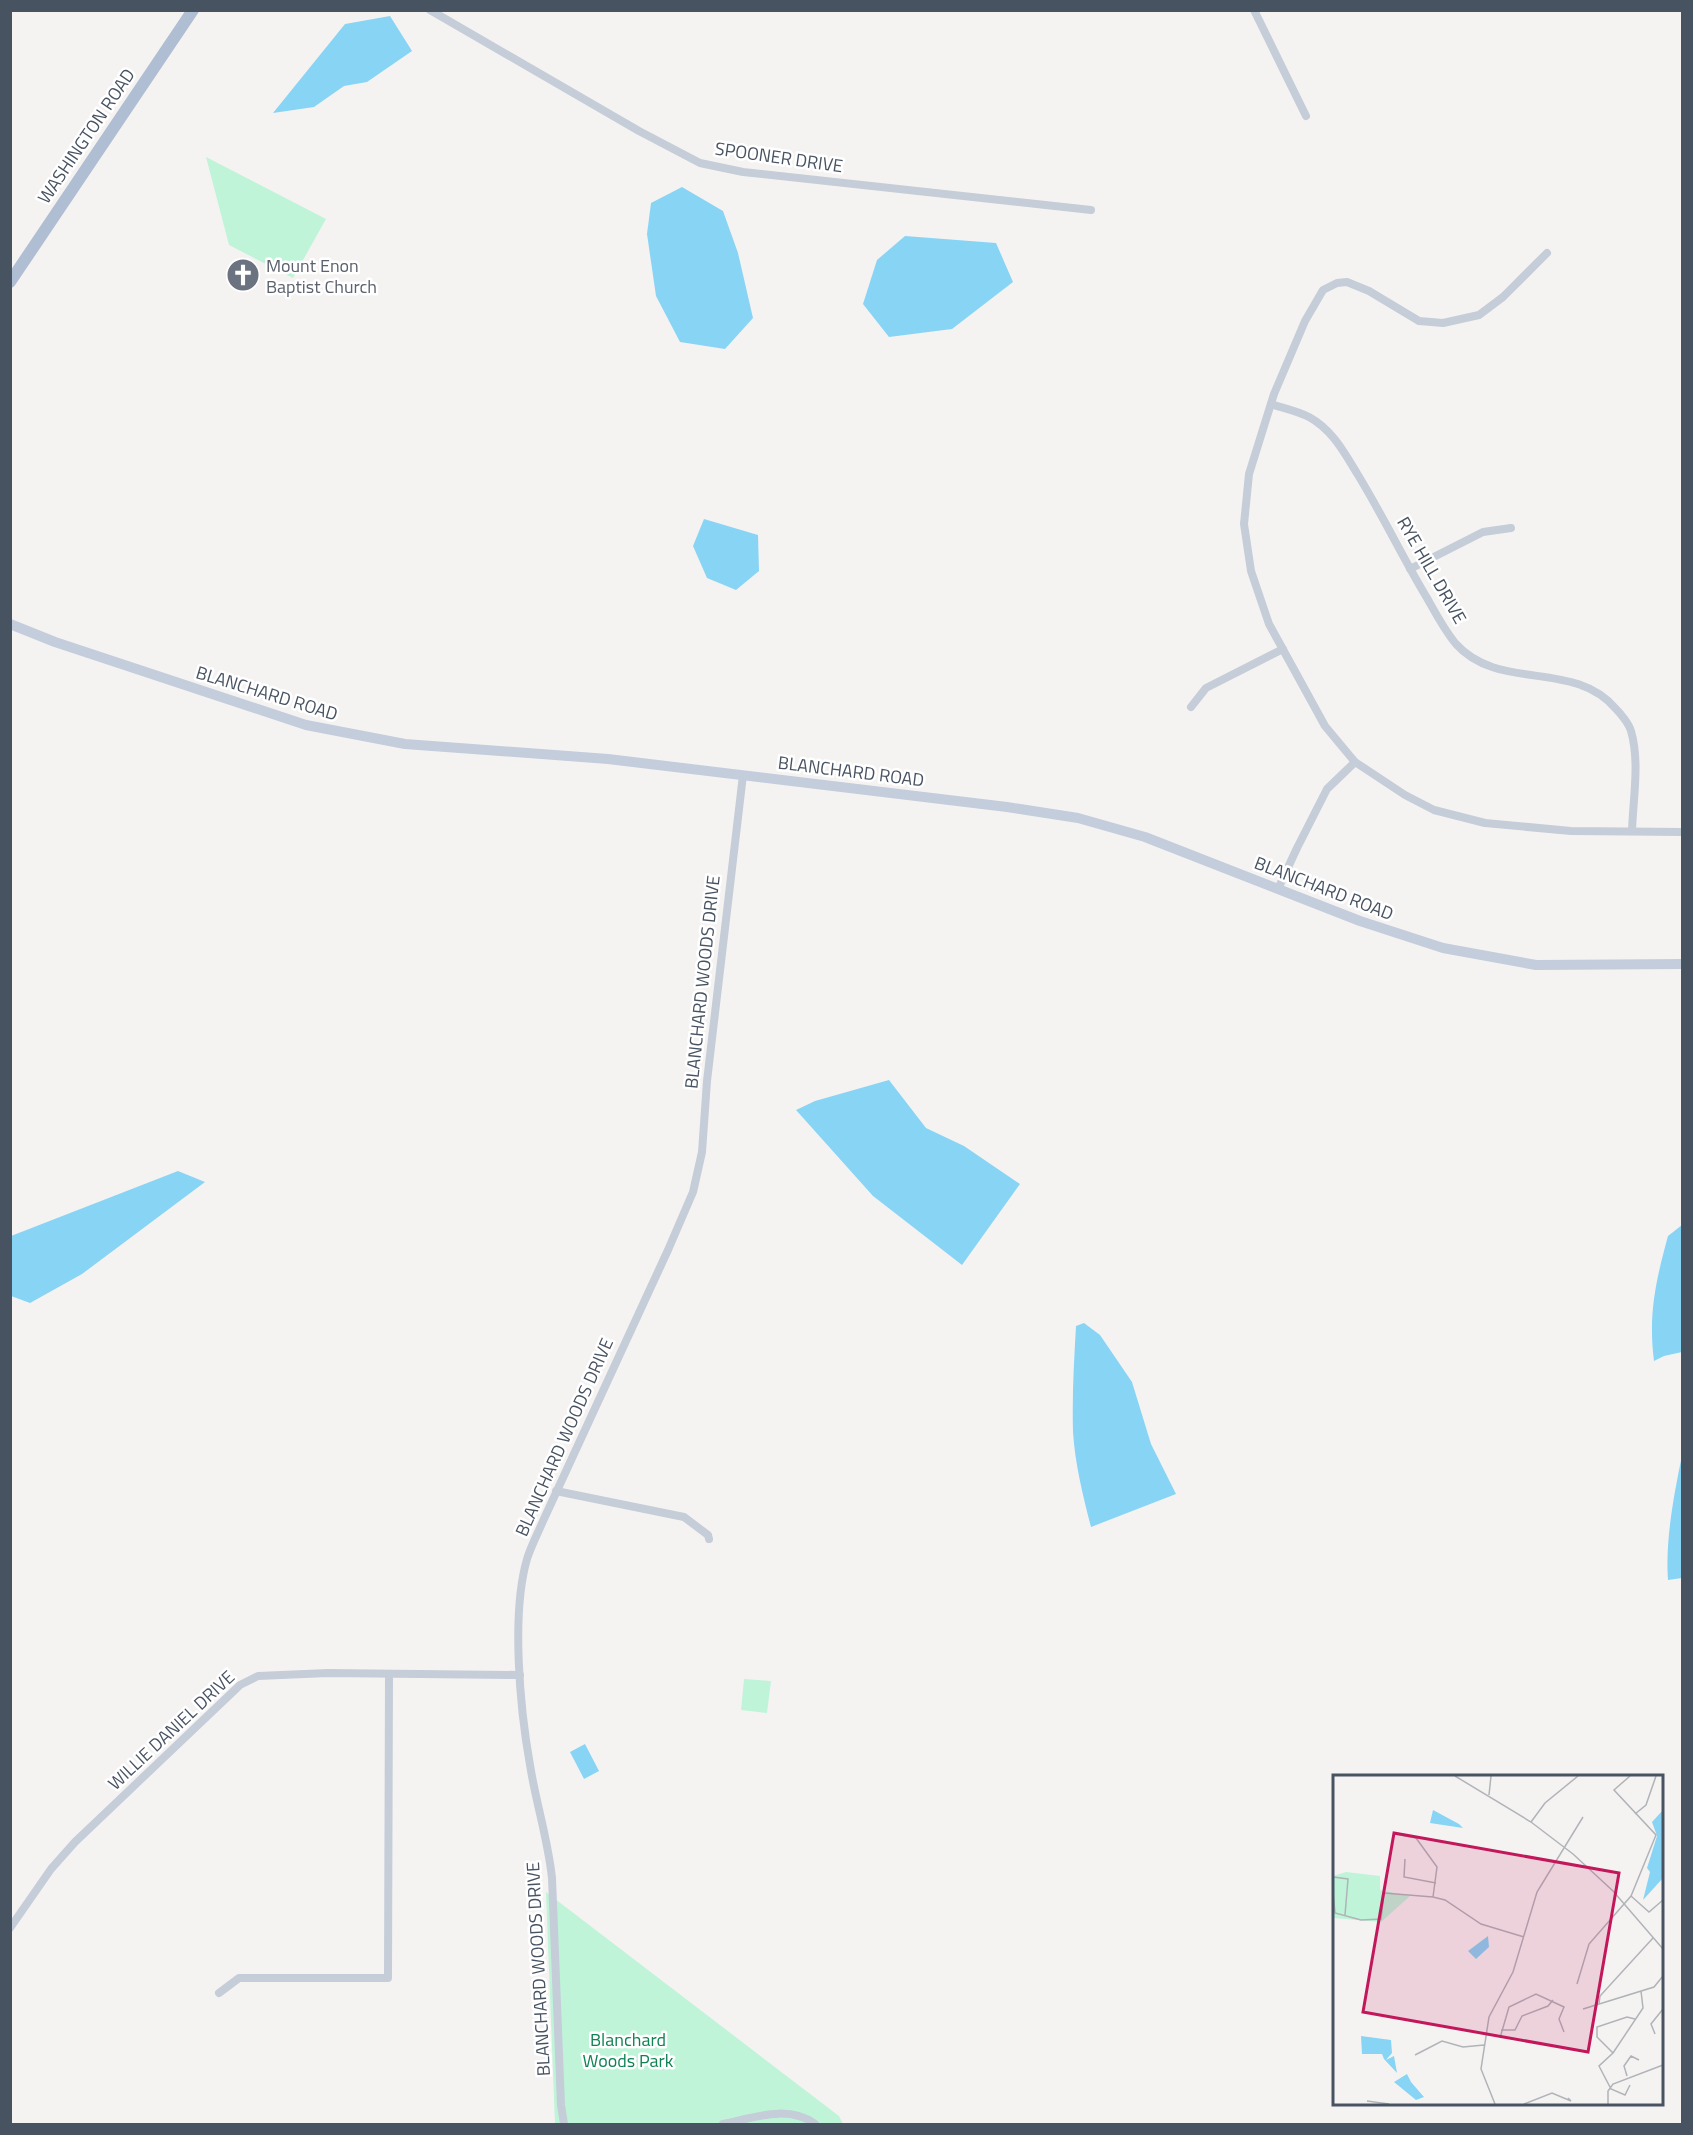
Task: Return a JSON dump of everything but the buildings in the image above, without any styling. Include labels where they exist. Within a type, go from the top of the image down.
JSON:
[{"type":"main road","name":"WASHINGTON ROAD","points":[[10,282],[193,10]]},
{"type":"street","name":"SPOONER DRIVE","points":[[430,10],[639,131],[700,163],[743,172],[1091,210]]},
{"type":"street","points":[[1254,10],[1306,116]]},
{"type":"street","points":[[1547,254],[1503,297],[1479,315],[1443,323],[1419,321],[1369,291],[1347,282],[1336,282],[1323,290],[1305,321],[1270,404],[1249,474],[1244,524],[1251,571],[1269,624],[1325,726],[1355,762],[1405,795],[1434,810],[1475,821],[1571,831],[1683,832]]},
{"type":"street","name":"RYE HILL DRIVE","points":[[1270,404],[1310,417],[1337,440],[1445,629],[1457,645],[1475,661],[1505,673],[1543,676],[1583,685],[1616,707],[1631,729],[1635,756],[1632,831]]},
{"type":"street","points":[[1410,569],[1483,532],[1511,528]]},
{"type":"street","name":"BLANCHARD ROAD","points":[[10,624],[55,642],[306,725],[405,744],[608,759],[1006,807],[1078,818],[1145,837],[1360,921],[1443,948],[1536,965],[1683,964]]},
{"type":"street","points":[[1191,708],[1206,688],[1283,649]]},
{"type":"street","points":[[1278,889],[1327,789],[1355,762]]},
{"type":"street","name":"BLANCHARD WOODS DRIVE","points":[[564,2124],[561,2104],[552,1878],[549,1851],[530,1766],[519,1675],[520,1602],[527,1560],[556,1491],[693,1192],[702,1152],[707,1081],[743,775]]},
{"type":"street","points":[[556,1491],[684,1517],[708,1535],[709,1539]]},
{"type":"street","name":"WILLIE DANIEL DRIVE","points":[[10,1928],[51,1869],[75,1842],[240,1685],[258,1676],[328,1673],[519,1675]]},
{"type":"street","points":[[219,1993],[239,1978],[388,1978],[389,1674]]},
{"type":"street","points":[[723,2124],[785,2113],[806,2118],[815,2124]]},
{"type":"green space","points":[[206,157],[326,219],[293,278],[229,245]]},
{"type":"green space","points":[[744,1679],[771,1681],[767,1713],[741,1710]]},
{"type":"green space","name":"Blanchard Woods Park","points":[[546,1892],[839,2116],[843,2124],[555,2124]]},
{"type":"water","points":[[390,16],[412,51],[367,82],[344,86],[314,107],[273,113],[345,24]]},
{"type":"water","points":[[682,187],[723,211],[738,253],[753,318],[725,349],[680,342],[656,296],[647,234],[651,203]]},
{"type":"water","points":[[905,236],[996,243],[1013,282],[952,329],[889,337],[863,304],[877,260]]},
{"type":"water","points":[[704,519],[758,535],[759,571],[736,590],[707,578],[693,546]]},
{"type":"water","points":[[889,1080],[926,1128],[964,1146],[1020,1184],[962,1265],[873,1196],[796,1110],[815,1101]]},
{"type":"water","points":[[178,1171],[205,1182],[82,1274],[30,1303],[11,1296],[11,1236]]},
{"type":"water","points":[[1682,1225],[1682,1352],[1654,1361],[1652,1328],[1657,1282],[1668,1236]]},
{"type":"water","points":[[1084,1323],[1100,1335],[1132,1382],[1151,1444],[1176,1494],[1091,1527],[1077,1468],[1073,1432],[1076,1326]]},
{"type":"water","points":[[1682,1456],[1682,1578],[1668,1580],[1669,1534]]},
{"type":"water","points":[[585,1744],[599,1771],[584,1779],[570,1752]]},
{"type":"place","name":"Mount Enon Baptist Church","points":[[243,275]]}]
